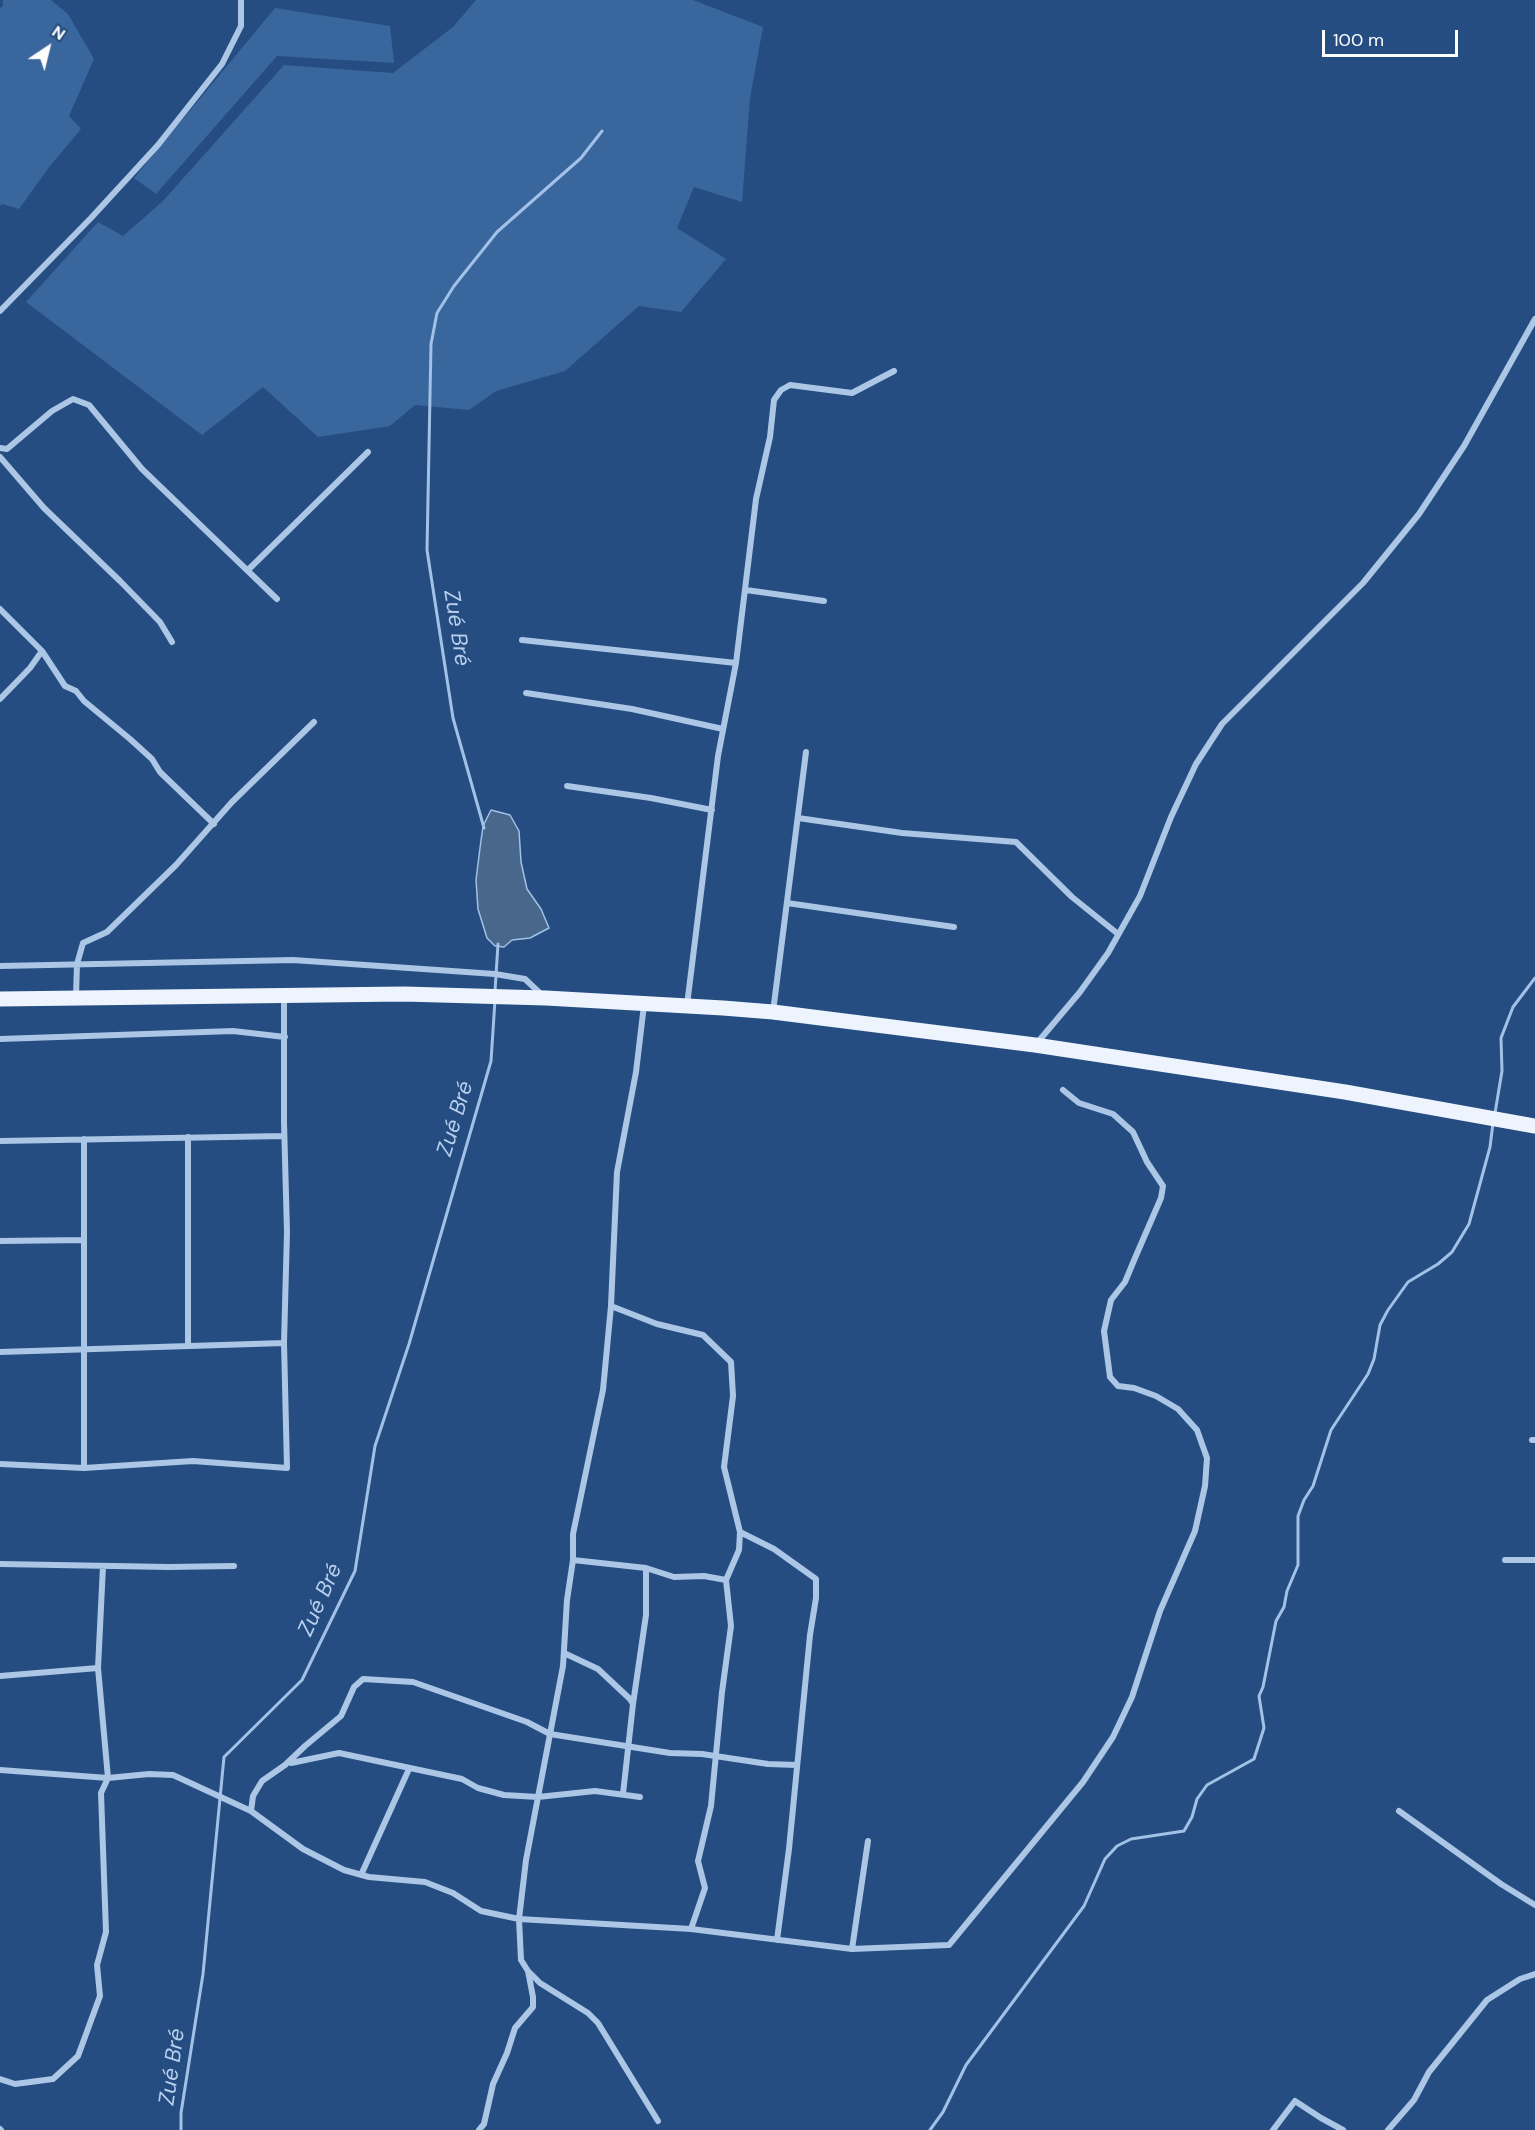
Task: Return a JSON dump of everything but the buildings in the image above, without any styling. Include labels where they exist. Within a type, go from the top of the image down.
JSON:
[{"type":"main road","points":[[0,999],[404,994],[546,998],[772,1012],[1035,1045],[1345,1092],[1535,1126]]},
{"type":"street","points":[[0,311],[158,145],[222,63],[241,27],[241,0]]},
{"type":"street","points":[[1035,1045],[1080,992],[1118,934],[1140,896],[1171,817],[1196,764],[1222,724],[1364,583],[1419,514],[1464,446],[1535,319]]},
{"type":"street","points":[[687,1006],[723,729],[736,663],[746,590],[756,499],[770,437],[774,400],[781,390],[790,385],[852,393],[894,371]]},
{"type":"street","points":[[0,448],[7,449],[52,411],[73,399],[88,405],[142,469],[278,599]]},
{"type":"street","points":[[248,570],[368,452]]},
{"type":"street","points":[[0,457],[44,508],[120,580],[160,622],[172,642]]},
{"type":"street","points":[[746,590],[824,601]]},
{"type":"street","points":[[0,609],[42,651],[65,686],[76,691],[84,701],[152,759],[160,772],[214,824]]},
{"type":"street","points":[[522,640],[736,663]]},
{"type":"street","points":[[0,699],[30,668],[42,651]]},
{"type":"street","points":[[526,693],[632,709],[723,729]]},
{"type":"street","points":[[76,997],[77,964],[84,943],[106,932],[176,865],[232,802],[314,722]]},
{"type":"street","points":[[772,1012],[806,752]]},
{"type":"street","points":[[567,786],[651,798],[712,810]]},
{"type":"street","points":[[798,818],[902,833],[1016,842],[1072,897],[1118,934]]},
{"type":"street","points":[[787,903],[954,927]]},
{"type":"street","points":[[0,966],[293,960],[495,974],[525,979],[546,998]]},
{"type":"street","points":[[0,1464],[84,1468],[193,1461],[287,1468],[284,1343],[288,1232],[284,1136],[284,994]]},
{"type":"street","points":[[644,1005],[636,1072],[617,1172],[611,1306],[603,1390],[573,1534],[573,1560],[557,1705],[526,1860],[519,1919],[521,1960],[528,1971],[540,1983],[588,2013],[598,2023],[658,2121]]},
{"type":"street","points":[[0,1039],[233,1031],[285,1037]]},
{"type":"street","points":[[0,1779],[0,1770],[108,1778],[149,1774],[173,1775],[251,1811],[303,1849],[344,1870],[361,1875],[425,1882],[453,1893],[481,1911],[519,1919],[691,1929],[852,1949],[949,1945],[1083,1782],[1113,1737],[1132,1697],[1160,1611],[1195,1531],[1205,1486],[1208,1458],[1197,1430],[1178,1409],[1156,1396],[1134,1388],[1118,1386],[1110,1377],[1104,1331],[1111,1300],[1125,1282],[1161,1198],[1162,1186],[1133,1132],[1113,1114],[1079,1103],[1063,1090]]},
{"type":"street","points":[[0,1141],[284,1136]]},
{"type":"street","points":[[188,1137],[188,1346]]},
{"type":"street","points":[[84,1139],[84,1468]]},
{"type":"street","points":[[0,1241],[84,1240]]},
{"type":"street","points":[[611,1306],[657,1324],[703,1335],[731,1362],[733,1396],[724,1467],[740,1532],[739,1550],[726,1580],[731,1626],[711,1806],[698,1862],[705,1888],[691,1929]]},
{"type":"street","points":[[0,1352],[284,1343]]},
{"type":"street","points":[[740,1532],[774,1549],[816,1579],[816,1598],[810,1635],[789,1849],[777,1940]]},
{"type":"street","points":[[573,1560],[646,1568],[674,1577],[704,1576],[726,1580]]},
{"type":"street","points":[[1505,1560],[1535,1560]]},
{"type":"street","points":[[0,1564],[234,1566]]},
{"type":"street","points":[[0,2079],[15,2084],[53,2079],[78,2056],[100,1996],[97,1965],[106,1932],[101,1793],[108,1778],[98,1668],[103,1566]]},
{"type":"street","points":[[623,1794],[646,1615],[646,1568]]},
{"type":"street","points":[[564,1653],[598,1669],[633,1704]]},
{"type":"street","points":[[0,1676],[98,1668]]},
{"type":"street","points":[[285,1765],[341,1716],[354,1687],[363,1679],[413,1682],[527,1722],[550,1734],[768,1764],[797,1764]]},
{"type":"street","points":[[251,1811],[253,1796],[262,1780],[296,1760],[339,1753],[462,1779],[478,1788],[504,1795],[538,1797],[596,1791],[640,1797]]},
{"type":"street","points":[[361,1875],[409,1769]]},
{"type":"street","points":[[1399,1811],[1501,1884],[1535,1905]]},
{"type":"street","points":[[852,1949],[868,1841]]},
{"type":"street","points":[[479,2130],[484,2124],[493,2084],[515,2028],[533,2007],[528,1971]]},
{"type":"street","points":[[1388,2130],[1414,2100],[1429,2072],[1487,2000],[1520,1979],[1535,1974]]},
{"type":"street","points":[[1273,2130],[1295,2101],[1343,2130]]},
{"type":"shaded area","points":[[3,0],[51,0],[68,14],[94,59],[69,116],[81,129],[50,166],[19,209],[2,204],[0,206],[0,8],[3,6]]},
{"type":"shaded area","points":[[476,0],[693,0],[763,27],[750,98],[742,202],[694,187],[677,228],[726,259],[681,312],[639,306],[565,371],[496,391],[469,410],[415,405],[390,426],[318,437],[263,387],[202,435],[26,302],[98,222],[123,236],[163,201],[284,65],[393,73],[453,27]]},
{"type":"shaded area","points":[[275,8],[390,26],[394,63],[277,56],[156,194],[134,178]]},
{"type":"shaded area","points":[[491,810],[510,815],[519,831],[521,862],[527,889],[541,909],[549,928],[530,938],[512,940],[504,947],[495,946],[487,938],[478,909],[476,880],[480,848],[483,826]]},
{"type":"waterway","name":"Zué Bré","points":[[484,828],[453,718],[427,550],[431,344],[437,313],[454,286],[497,232],[581,158],[602,131]]},
{"type":"waterway","name":"Zué Bré","points":[[495,991],[498,944]]},
{"type":"waterway","points":[[1495,1113],[1502,1071],[1501,1038],[1513,1007],[1535,978]]},
{"type":"waterway","name":"Zué Bré","points":[[181,2130],[181,2113],[203,1974],[224,1757],[302,1680],[355,1571],[375,1446],[409,1344],[491,1061],[495,1000]]},
{"type":"waterway","points":[[930,2130],[943,2112],[966,2065],[1084,1906],[1105,1859],[1117,1846],[1131,1839],[1184,1831],[1192,1817],[1197,1799],[1207,1785],[1254,1759],[1264,1728],[1259,1696],[1263,1687],[1276,1621],[1284,1607],[1287,1591],[1298,1565],[1298,1516],[1304,1500],[1313,1486],[1331,1430],[1368,1374],[1374,1359],[1380,1325],[1388,1310],[1408,1282],[1438,1264],[1452,1252],[1469,1224],[1490,1147],[1493,1123]]}]
